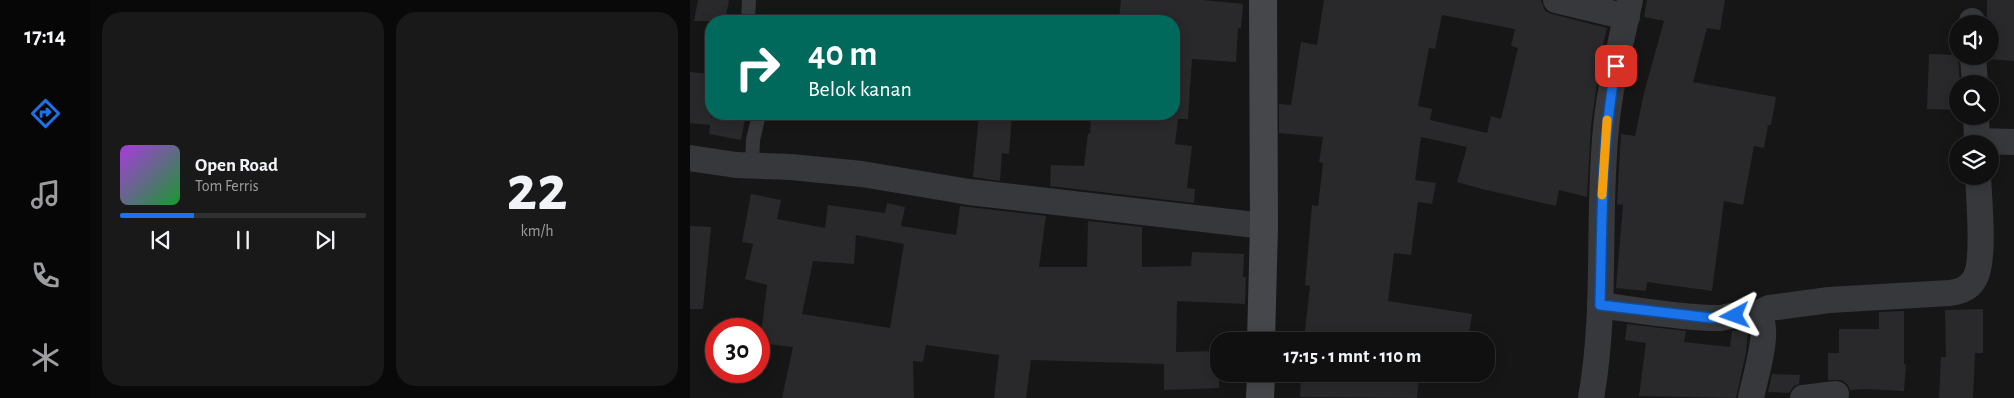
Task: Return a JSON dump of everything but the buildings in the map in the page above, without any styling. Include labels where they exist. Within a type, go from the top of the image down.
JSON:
[{"type":"main road","points":[[1261,332],[1264,226],[1263,0]]},
{"type":"main road","points":[[1260,398],[1261,382]]},
{"type":"street","points":[[1556,0],[1628,8],[1606,127],[1601,217],[1600,305],[1591,398]]},
{"type":"street","points":[[1977,134],[2014,142]]},
{"type":"street","points":[[690,158],[752,166],[790,167],[862,174],[969,192],[1264,226]]},
{"type":"street","points":[[1600,305],[1711,318],[1748,313],[1756,314],[1769,308],[1797,303],[1949,293],[1968,287],[1975,278],[1979,268],[1978,185]]},
{"type":"street","points":[[1752,398],[1764,332],[1760,317],[1756,314]]},
{"type":"street","points":[[1803,398],[1836,394]]},
{"type":"lane","points":[[748,15],[749,0]]},
{"type":"lane","points":[[752,166],[753,140],[758,120]]},
{"type":"slow traffic","points":[[1602,195],[1607,120]]},
{"type":"route","points":[[1616,66],[1606,127],[1601,217],[1600,305],[1711,318],[1735,316]]}]
